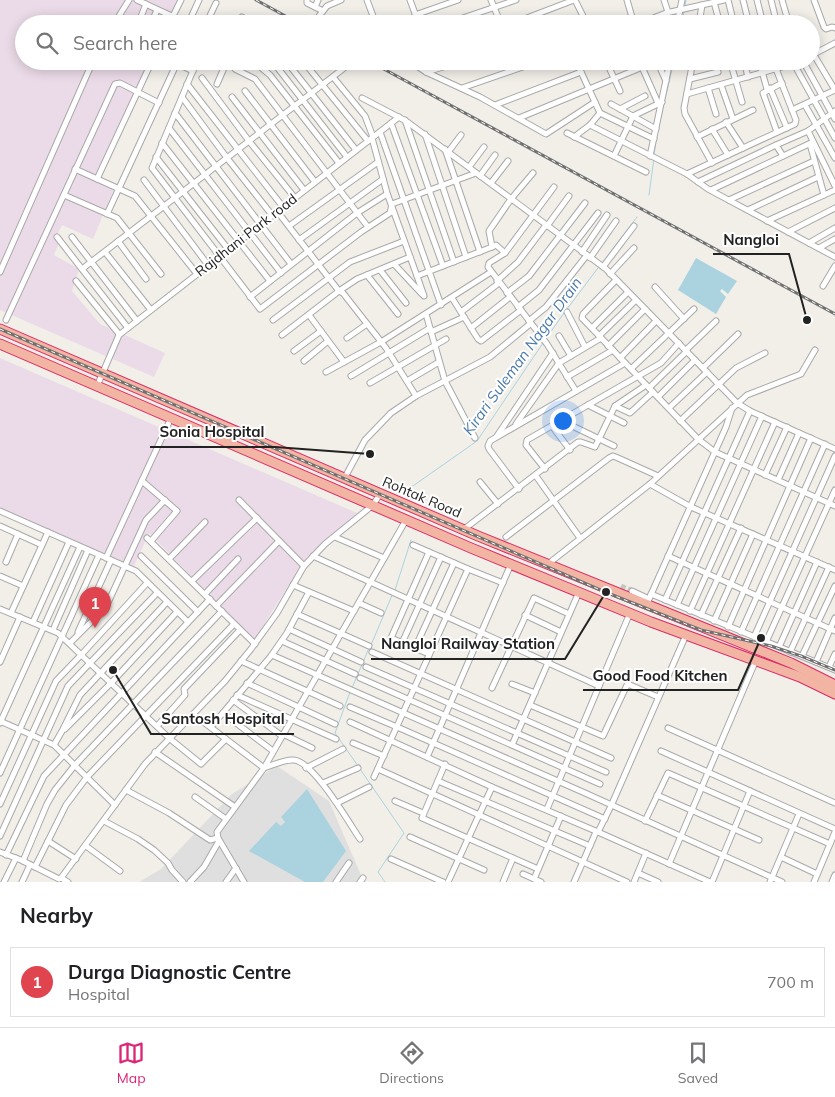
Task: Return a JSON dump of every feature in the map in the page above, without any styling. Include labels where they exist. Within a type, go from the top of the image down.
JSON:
[{"type":"highway","name":"Rohtak Road","points":[[0,329],[463,530],[543,563],[649,599],[791,663],[833,690]]},
{"type":"highway","name":"Rohtak Road","points":[[0,344],[534,574],[686,635],[833,690]]},
{"type":"highway","points":[[534,574],[543,563]]},
{"type":"street","points":[[120,15],[129,0]]},
{"type":"street","points":[[137,0],[169,15]]},
{"type":"street","points":[[174,15],[181,0]]},
{"type":"street","points":[[192,15],[199,0]]},
{"type":"street","points":[[307,0],[307,3],[315,7],[321,14],[329,5],[341,0]]},
{"type":"street","points":[[315,7],[318,0]]},
{"type":"street","points":[[367,0],[373,15]]},
{"type":"street","points":[[410,0],[415,15],[458,0]]},
{"type":"street","points":[[491,0],[497,15]]},
{"type":"street","points":[[472,15],[516,0]]},
{"type":"street","points":[[535,15],[574,0],[582,15]]},
{"type":"street","points":[[627,0],[634,15]]},
{"type":"street","points":[[664,0],[668,12]]},
{"type":"street","points":[[681,15],[683,9],[682,0]]},
{"type":"street","points":[[660,15],[724,0]]},
{"type":"street","points":[[728,0],[732,15]]},
{"type":"street","points":[[743,0],[747,15]]},
{"type":"street","points":[[757,0],[761,15]]},
{"type":"street","points":[[771,0],[775,15]]},
{"type":"street","points":[[782,0],[786,15]]},
{"type":"street","points":[[814,0],[819,15]]},
{"type":"street","points":[[710,2],[716,15]]},
{"type":"street","points":[[210,15],[216,3]]},
{"type":"street","points":[[142,15],[146,4]]},
{"type":"street","points":[[700,15],[702,5]]},
{"type":"street","points":[[156,15],[158,10]]},
{"type":"street","points":[[820,17],[824,28],[835,28]]},
{"type":"street","points":[[820,49],[835,43]]},
{"type":"street","points":[[792,110],[835,90],[820,65]]},
{"type":"street","points":[[0,272],[89,70]]},
{"type":"street","points":[[97,179],[148,70]]},
{"type":"street","points":[[107,214],[174,70]]},
{"type":"street","points":[[217,84],[223,70]]},
{"type":"street","points":[[237,70],[255,79],[368,227]]},
{"type":"street","points":[[264,70],[270,75],[339,163]]},
{"type":"street","points":[[279,70],[347,157]]},
{"type":"street","points":[[293,70],[356,150]]},
{"type":"street","points":[[310,70],[371,139]]},
{"type":"street","points":[[82,269],[342,70]]},
{"type":"street","points":[[423,70],[495,105],[546,134],[595,102]]},
{"type":"street","points":[[426,72],[433,70]]},
{"type":"street","points":[[462,88],[515,70]]},
{"type":"street","points":[[610,70],[620,91]]},
{"type":"street","points":[[519,118],[635,70]]},
{"type":"street","points":[[644,70],[660,102]]},
{"type":"street","points":[[661,70],[666,81]]},
{"type":"street","points":[[653,158],[660,102],[668,70]]},
{"type":"street","points":[[691,70],[684,108],[685,114],[712,163]]},
{"type":"street","points":[[733,70],[742,102]]},
{"type":"street","points":[[746,70],[748,77]]},
{"type":"street","points":[[761,70],[787,128]]},
{"type":"street","points":[[686,174],[787,128],[796,122],[776,70],[687,94]]},
{"type":"street","points":[[794,70],[835,138]]},
{"type":"street","points":[[808,70],[833,112],[835,119]]},
{"type":"street","points":[[193,71],[152,168],[261,309],[368,227],[390,213],[392,204]]},
{"type":"street","points":[[495,105],[581,72],[600,113],[654,139]]},
{"type":"street","points":[[690,79],[718,72]]},
{"type":"street","points":[[333,77],[365,116],[383,179],[424,296],[394,264]]},
{"type":"street","points":[[202,78],[294,198]]},
{"type":"street","points":[[6,320],[115,84],[120,83],[159,103]]},
{"type":"street","points":[[777,132],[763,94],[782,83]]},
{"type":"street","points":[[187,84],[283,207]]},
{"type":"street","points":[[721,85],[733,119]]},
{"type":"street","points":[[708,88],[716,114]]},
{"type":"street","points":[[245,91],[315,182]]},
{"type":"street","points":[[620,109],[645,96]]},
{"type":"street","points":[[182,97],[272,215]]},
{"type":"street","points":[[232,97],[304,190]]},
{"type":"street","points":[[362,98],[402,118],[425,134],[603,267],[737,403],[750,411],[835,449]]},
{"type":"street","points":[[614,156],[633,116],[660,102]]},
{"type":"street","points":[[611,104],[656,129]]},
{"type":"street","points":[[805,105],[835,158]]},
{"type":"street","points":[[697,137],[753,110]]},
{"type":"street","points":[[698,182],[808,131],[833,112]]},
{"type":"street","points":[[175,113],[291,264]]},
{"type":"street","points":[[574,137],[590,125],[600,113]]},
{"type":"street","points":[[402,118],[430,190],[454,262]]},
{"type":"street","name":"Rajdhani Park road","points":[[119,334],[391,123],[402,118]]},
{"type":"street","points":[[726,122],[743,148]]},
{"type":"street","points":[[391,123],[443,266]]},
{"type":"street","points":[[590,125],[686,174],[711,190],[835,257]]},
{"type":"street","points":[[169,128],[281,272]]},
{"type":"street","points":[[712,129],[728,155]]},
{"type":"street","points":[[767,220],[824,195],[835,188],[812,143],[808,131]]},
{"type":"street","points":[[380,132],[441,305]]},
{"type":"street","points":[[567,133],[646,172]]},
{"type":"street","points":[[425,134],[466,258]]},
{"type":"street","points":[[447,150],[461,134]]},
{"type":"street","points":[[162,143],[270,281]]},
{"type":"street","points":[[711,190],[812,143]]},
{"type":"street","points":[[812,143],[814,161],[824,195]]},
{"type":"street","points":[[776,145],[783,156]]},
{"type":"street","points":[[469,167],[484,147]]},
{"type":"street","points":[[447,150],[455,181],[480,252]]},
{"type":"street","points":[[392,204],[478,174],[495,155]]},
{"type":"street","points":[[156,157],[228,250]]},
{"type":"street","points":[[491,183],[508,160]]},
{"type":"street","points":[[729,200],[814,161]]},
{"type":"street","points":[[289,226],[378,162]]},
{"type":"street","points":[[75,170],[135,196],[197,274]]},
{"type":"street","points":[[492,247],[488,232],[511,199],[533,173]]},
{"type":"street","points":[[748,210],[818,177]]},
{"type":"street","points":[[299,240],[383,179]]},
{"type":"street","points":[[144,180],[208,265]]},
{"type":"street","points":[[554,188],[505,253],[489,263],[488,267],[542,336],[576,392]]},
{"type":"street","points":[[250,297],[357,213],[388,194]]},
{"type":"street","points":[[64,195],[117,218],[161,274]]},
{"type":"street","points":[[351,376],[430,330],[463,315],[518,262],[569,196]]},
{"type":"street","points":[[471,328],[529,276],[585,203]]},
{"type":"street","points":[[788,232],[835,208]]},
{"type":"street","points":[[277,211],[328,278],[339,291],[344,293],[381,342],[416,396]]},
{"type":"street","points":[[452,298],[481,341],[534,296],[598,213]]},
{"type":"street","points":[[586,255],[607,215]]},
{"type":"street","points":[[344,479],[365,440],[391,413],[416,396],[490,357],[546,307],[586,255],[616,221]]},
{"type":"street","points":[[603,267],[634,226]]},
{"type":"street","points":[[809,243],[835,228]]},
{"type":"street","points":[[57,237],[128,328]]},
{"type":"street","points":[[72,237],[137,321]]},
{"type":"street","points":[[819,248],[835,239]]},
{"type":"street","points":[[118,241],[146,279]]},
{"type":"street","points":[[273,320],[350,262],[404,241]]},
{"type":"street","points":[[417,276],[496,245],[505,253]]},
{"type":"street","points":[[610,274],[634,248]]},
{"type":"street","points":[[105,252],[151,310]]},
{"type":"street","points":[[282,335],[339,291],[367,275],[410,257]]},
{"type":"street","points":[[823,286],[835,266]]},
{"type":"street","points":[[380,270],[406,304]]},
{"type":"street","points":[[326,372],[381,342],[491,272]]},
{"type":"street","points":[[367,275],[398,314]]},
{"type":"street","points":[[616,280],[582,315],[582,318],[698,439],[715,452],[835,506]]},
{"type":"street","points":[[76,281],[119,334],[97,386]]},
{"type":"street","points":[[654,287],[684,319]]},
{"type":"street","points":[[592,328],[628,292]]},
{"type":"street","points":[[515,427],[559,363],[600,337],[636,300]]},
{"type":"street","points":[[608,346],[645,309]]},
{"type":"street","points":[[631,369],[694,309]]},
{"type":"street","points":[[567,312],[585,347]]},
{"type":"street","points":[[426,314],[445,381],[474,438]]},
{"type":"street","points":[[309,316],[344,362]]},
{"type":"street","points":[[620,358],[656,321]]},
{"type":"street","points":[[615,406],[630,413],[649,388],[716,321]]},
{"type":"street","points":[[347,338],[367,324]]},
{"type":"street","points":[[294,351],[321,331]]},
{"type":"street","points":[[669,408],[738,334]]},
{"type":"street","points":[[559,336],[571,356]]},
{"type":"street","points":[[370,383],[446,338]]},
{"type":"street","points":[[304,361],[328,342]]},
{"type":"street","points":[[545,469],[526,445],[526,442],[661,363],[679,343]]},
{"type":"street","points":[[567,377],[613,350]]},
{"type":"street","points":[[543,563],[580,538],[650,484],[747,395],[801,374],[815,350]]},
{"type":"street","points":[[680,420],[736,368],[765,353]]},
{"type":"street","points":[[496,438],[553,354]]},
{"type":"street","points":[[658,397],[695,360]]},
{"type":"street","points":[[407,381],[439,362]]},
{"type":"street","points":[[519,489],[489,449],[490,441],[625,363]]},
{"type":"street","points":[[463,530],[580,442],[595,447],[615,406],[649,388]]},
{"type":"street","points":[[588,405],[624,423]]},
{"type":"street","points":[[649,599],[715,452],[732,408]]},
{"type":"street","points":[[665,600],[750,411]]},
{"type":"street","points":[[677,605],[762,416]]},
{"type":"street","points":[[75,637],[170,418]]},
{"type":"street","points":[[562,420],[614,446]]},
{"type":"street","points":[[690,611],[775,422]]},
{"type":"street","points":[[552,426],[570,450]]},
{"type":"street","points":[[765,475],[787,427]]},
{"type":"street","points":[[778,480],[799,433]]},
{"type":"street","points":[[728,627],[811,438]]},
{"type":"street","points":[[741,632],[825,444]]},
{"type":"street","points":[[506,537],[613,456],[658,476]]},
{"type":"street","points":[[754,637],[835,456]]},
{"type":"street","points":[[536,476],[580,538]]},
{"type":"street","points":[[142,481],[177,512],[149,540],[255,644]]},
{"type":"street","points":[[480,482],[498,504]]},
{"type":"street","points":[[650,484],[716,518],[835,570]]},
{"type":"street","points":[[766,642],[835,490]]},
{"type":"street","points":[[61,878],[155,752],[241,662],[277,613],[304,566],[335,536],[373,505],[380,494]]},
{"type":"street","points":[[70,643],[106,607],[146,520],[165,500]]},
{"type":"street","points":[[239,500],[304,566]]},
{"type":"street","points":[[0,511],[136,571],[188,622]]},
{"type":"street","points":[[192,581],[257,518]]},
{"type":"street","points":[[244,882],[218,840],[217,832],[264,768],[406,520]]},
{"type":"street","points":[[169,559],[205,522]]},
{"type":"street","points":[[0,526],[42,545]]},
{"type":"street","points":[[701,615],[741,528]]},
{"type":"street","points":[[11,613],[48,532]]},
{"type":"street","points":[[6,562],[18,534]]},
{"type":"street","points":[[714,621],[753,534]]},
{"type":"street","points":[[335,536],[384,558]]},
{"type":"street","points":[[216,606],[279,541]]},
{"type":"street","points":[[33,622],[70,542]]},
{"type":"street","points":[[413,545],[503,583]]},
{"type":"street","points":[[80,547],[0,722],[54,745],[116,804]]},
{"type":"street","points":[[52,630],[88,550]]},
{"type":"street","points":[[429,552],[391,638],[429,654]]},
{"type":"street","points":[[0,773],[61,635],[99,555]]},
{"type":"street","points":[[141,556],[198,612]]},
{"type":"street","points":[[313,556],[599,686]]},
{"type":"street","points":[[668,556],[833,629]]},
{"type":"street","points":[[402,643],[441,557]]},
{"type":"street","points":[[205,594],[238,559]]},
{"type":"street","points":[[779,647],[817,562]]},
{"type":"street","points":[[415,648],[454,563]]},
{"type":"street","points":[[427,757],[511,564]]},
{"type":"street","points":[[790,652],[829,567]]},
{"type":"street","points":[[374,777],[392,741],[468,569]]},
{"type":"street","points":[[0,576],[24,586]]},
{"type":"street","points":[[0,804],[56,681],[147,583]]},
{"type":"street","points":[[293,585],[354,611]]},
{"type":"street","points":[[802,656],[835,586]]},
{"type":"street","points":[[632,591],[649,599],[665,600],[835,670]]},
{"type":"street","points":[[211,727],[272,655],[282,641],[309,592]]},
{"type":"street","points":[[512,745],[579,592]]},
{"type":"street","points":[[0,836],[67,687],[157,593]]},
{"type":"street","points":[[492,688],[534,598],[569,614]]},
{"type":"street","points":[[68,882],[2,853],[42,779],[63,754],[210,599]]},
{"type":"street","points":[[54,745],[78,696],[167,602]]},
{"type":"street","points":[[359,602],[381,613]]},
{"type":"street","points":[[0,609],[61,635],[170,738],[202,764],[226,739]]},
{"type":"street","points":[[23,861],[47,804],[55,790],[75,766],[222,611]]},
{"type":"street","points":[[62,731],[112,682],[177,612]]},
{"type":"street","points":[[547,809],[630,613]]},
{"type":"street","points":[[297,614],[369,646]]},
{"type":"street","points":[[525,615],[561,632]]},
{"type":"street","points":[[0,662],[20,617]]},
{"type":"street","points":[[816,662],[833,629],[835,618]]},
{"type":"street","points":[[22,882],[48,841],[66,805],[87,778],[234,624]]},
{"type":"street","points":[[289,629],[361,662]]},
{"type":"street","points":[[157,726],[186,695],[184,690],[240,630]]},
{"type":"street","points":[[574,882],[611,806],[686,635]]},
{"type":"street","points":[[282,641],[409,700],[600,784]]},
{"type":"street","points":[[0,643],[7,646]]},
{"type":"street","points":[[372,652],[611,758]]},
{"type":"street","points":[[829,667],[835,654]]},
{"type":"street","points":[[272,655],[559,781],[771,880],[782,882]]},
{"type":"street","points":[[669,864],[756,660]]},
{"type":"street","points":[[241,662],[340,706]]},
{"type":"street","points":[[366,667],[606,772]]},
{"type":"street","points":[[247,683],[335,724]]},
{"type":"street","points":[[512,684],[535,693]]},
{"type":"street","points":[[530,705],[601,736],[605,735],[628,684],[658,697]]},
{"type":"street","points":[[237,695],[336,739]]},
{"type":"street","points":[[233,700],[282,735],[312,748]]},
{"type":"street","points":[[350,707],[434,742],[605,819]]},
{"type":"street","points":[[223,712],[273,751]]},
{"type":"street","points":[[193,714],[264,768]]},
{"type":"street","points":[[350,722],[492,787],[547,809],[711,882],[750,791]]},
{"type":"street","points":[[668,728],[835,803]]},
{"type":"street","points":[[353,743],[384,756]]},
{"type":"street","points":[[306,768],[343,749]]},
{"type":"street","points":[[660,751],[835,830],[814,882]]},
{"type":"street","points":[[155,752],[235,807]]},
{"type":"street","points":[[264,768],[293,760],[297,761],[323,784],[360,839]]},
{"type":"street","points":[[445,764],[422,818],[538,869]]},
{"type":"street","points":[[323,784],[358,768]]},
{"type":"street","points":[[378,769],[627,882]]},
{"type":"street","points":[[645,821],[668,773],[830,844]]},
{"type":"street","points":[[438,781],[590,846]]},
{"type":"street","points":[[337,804],[369,786]]},
{"type":"street","points":[[448,882],[492,787]]},
{"type":"street","points":[[126,790],[169,813],[210,840],[218,840]]},
{"type":"street","points":[[657,795],[759,840]]},
{"type":"street","points":[[194,797],[226,818]]},
{"type":"street","points":[[395,800],[423,813]]},
{"type":"street","points":[[771,880],[799,814]]},
{"type":"street","points":[[523,874],[538,881],[538,869],[561,816]]},
{"type":"street","points":[[104,821],[154,850],[184,882]]},
{"type":"street","points":[[410,837],[484,870]]},
{"type":"street","points":[[190,882],[204,866],[218,840]]},
{"type":"street","points":[[48,841],[76,859]]},
{"type":"street","points":[[86,846],[120,871]]},
{"type":"street","points":[[634,882],[646,854]]},
{"type":"street","points":[[781,857],[817,874]]},
{"type":"street","points":[[4,882],[16,858]]},
{"type":"street","points":[[503,882],[513,858]]},
{"type":"street","points":[[391,859],[443,882]]},
{"type":"street","points":[[336,882],[349,863]]},
{"type":"street","points":[[226,882],[236,868]]},
{"type":"street","points":[[638,873],[658,882]]},
{"type":"street","points":[[832,882],[835,875]]},
{"type":"shaded area","points":[[0,0],[179,0],[172,15],[15,15],[15,70],[145,70],[93,179],[114,189],[93,239],[62,225],[56,237],[59,243],[54,255],[79,269],[72,291],[100,324],[165,353],[154,377],[0,310]]},
{"type":"shaded area","points":[[0,358],[357,513],[306,558],[254,640],[149,533],[134,566],[0,510]]},
{"type":"shaded area","points":[[277,766],[329,801],[364,882],[139,882],[161,869],[232,794]]},
{"type":"water","points":[[696,258],[737,281],[728,294],[722,289],[720,291],[726,297],[716,314],[678,290]]},
{"type":"water","points":[[307,789],[346,851],[323,882],[305,882],[249,851],[276,822],[281,826],[285,822],[281,817]]},
{"type":"waterway","name":"Kirari Suleman Nagar Drain","points":[[685,6],[686,0]]},
{"type":"waterway","name":"Kirari Suleman Nagar Drain","points":[[659,125],[672,70]]},
{"type":"waterway","name":"Kirari Suleman Nagar Drain","points":[[654,155],[657,134]]},
{"type":"waterway","name":"Kirari Suleman Nagar Drain","points":[[649,195],[654,158]]},
{"type":"waterway","name":"Kirari Suleman Nagar Drain","points":[[602,263],[637,217]]},
{"type":"waterway","name":"Kirari Suleman Nagar Drain","points":[[567,309],[598,268]]},
{"type":"waterway","name":"Kirari Suleman Nagar Drain","points":[[545,340],[564,313]]},
{"type":"waterway","name":"Kirari Suleman Nagar Drain","points":[[410,488],[477,441],[543,343]]},
{"type":"waterway","name":"Kirari Suleman Nagar Drain","points":[[395,590],[411,540]]},
{"type":"waterway","name":"Kirari Suleman Nagar Drain","points":[[371,645],[393,593]]},
{"type":"waterway","name":"Kirari Suleman Nagar Drain","points":[[352,688],[369,648]]},
{"type":"waterway","name":"Kirari Suleman Nagar Drain","points":[[350,692],[335,733],[358,766]]},
{"type":"waterway","name":"Kirari Suleman Nagar Drain","points":[[360,769],[404,833],[378,872],[385,882]]},
{"type":"tunnel","points":[[621,586],[632,591]]},
{"type":"railway","points":[[256,0],[284,15]]},
{"type":"railway","points":[[386,70],[835,314]]},
{"type":"railway","points":[[0,329],[605,592],[701,630],[771,646],[835,670]]},
{"type":"place","name":"Nangloi","points":[[807,320]]},
{"type":"place","name":"Sonia Hospital","points":[[370,454]]},
{"type":"place","name":"Nangloi Railway Station","points":[[606,592]]},
{"type":"place","name":"Durga Diagnostic Centre","points":[[95,628]]},
{"type":"place","name":"Good Food Kitchen","points":[[761,638]]},
{"type":"place","name":"Santosh Hospital","points":[[113,670]]}]
